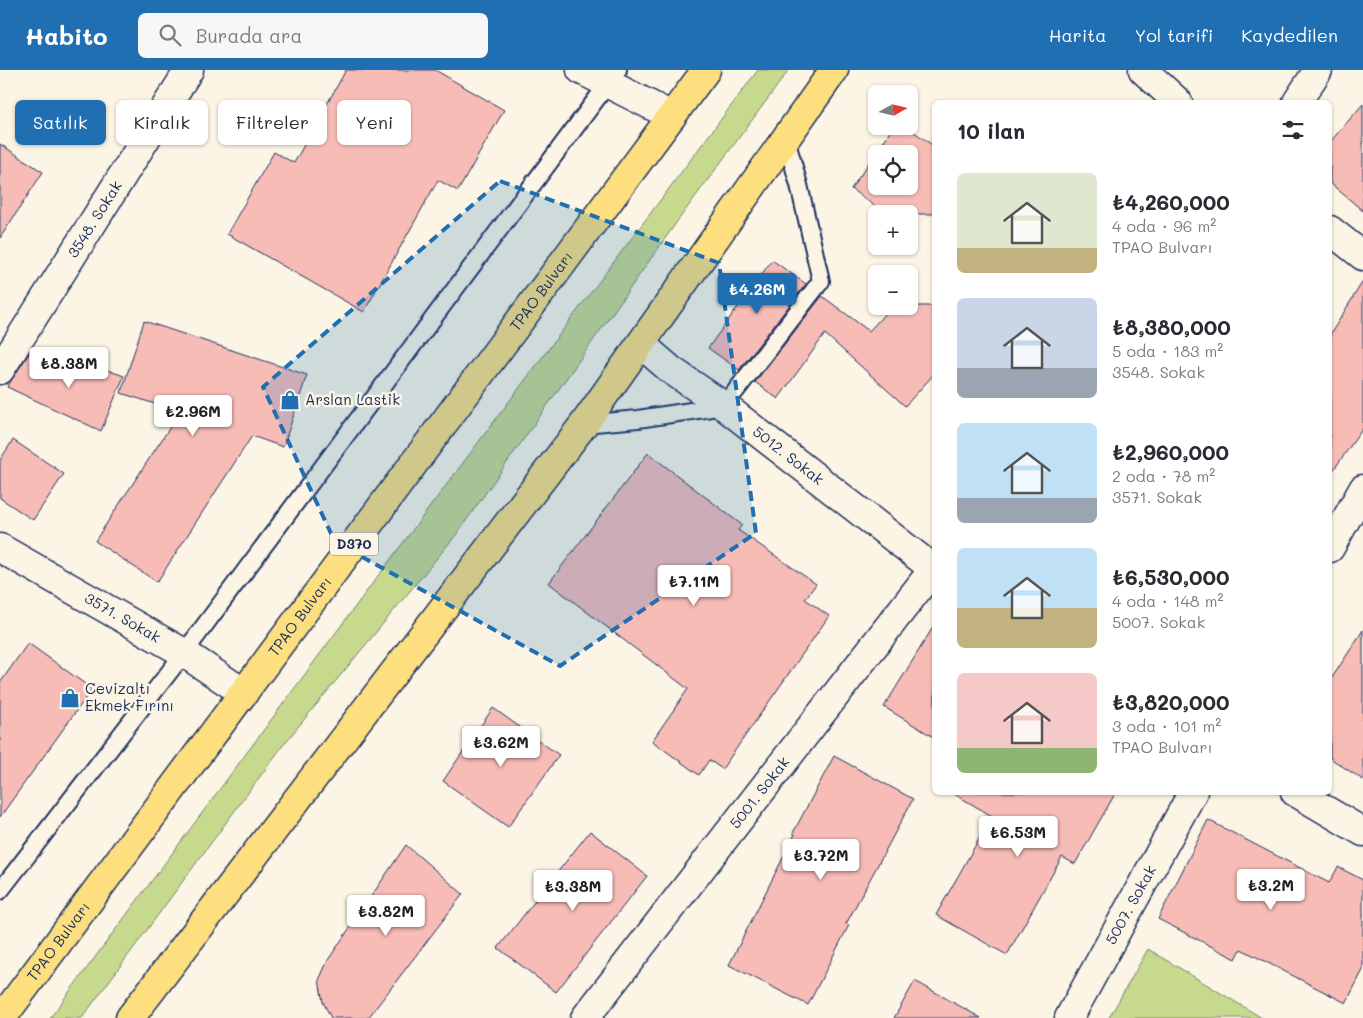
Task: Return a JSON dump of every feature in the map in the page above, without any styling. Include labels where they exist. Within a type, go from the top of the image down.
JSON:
[{"type":"highway","name":"TPAO Bulvarı","points":[[2,1018],[706,70]]},
{"type":"highway","points":[[130,1018],[584,424],[834,70]]},
{"type":"street","name":"3548. Sokak","points":[[0,370],[189,70]]},
{"type":"street","points":[[580,70],[613,77],[672,116]]},
{"type":"street","points":[[1143,70],[1176,100]]},
{"type":"street","points":[[1298,100],[1318,70]]},
{"type":"street","points":[[1332,232],[1363,256]]},
{"type":"street","name":"5012. Sokak","points":[[641,344],[671,370],[724,406],[932,567]]},
{"type":"street","points":[[1332,544],[1363,489]]},
{"type":"street","name":"3571. Sokak","points":[[0,548],[184,653],[244,693]]},
{"type":"street","name":"5001. Sokak","points":[[585,1018],[932,573]]},
{"type":"street","name":"5007. Sokak","points":[[1069,1018],[1191,795]]},
{"type":"street","points":[[1300,795],[1363,832]]},
{"type":"lane","points":[[0,891],[184,653],[613,77]]},
{"type":"lane","points":[[584,424],[724,406],[821,282],[799,185],[786,138]]},
{"type":"highlighted area","points":[[500,181],[719,263],[756,533],[560,666],[335,542],[263,387]]},
{"type":"green space","points":[[758,70],[789,70],[676,223],[456,535],[284,744],[82,1018],[50,1018],[369,588]]},
{"type":"green space","points":[[1148,949],[1262,1018],[1109,1018]]},
{"type":"building","points":[[346,70],[435,70],[504,110],[458,191],[438,180],[364,312],[227,234],[274,152],[294,163],[304,145],[327,145],[327,104]]},
{"type":"building","points":[[1363,104],[1363,211],[1332,185],[1332,140]]},
{"type":"building","points":[[888,135],[918,135],[932,145],[932,214],[918,214],[918,205],[873,205],[851,189],[868,164],[868,195],[918,195],[918,145],[881,145]]},
{"type":"building","points":[[0,144],[43,172],[0,238]]},
{"type":"building","points":[[772,260],[806,284],[739,370],[708,348]]},
{"type":"building","points":[[1363,281],[1363,428],[1332,472],[1332,332]]},
{"type":"building","points":[[822,296],[869,331],[884,315],[918,315],[918,306],[932,306],[932,376],[905,406],[825,334],[778,399],[755,382]]},
{"type":"building","points":[[144,321],[307,375],[283,447],[252,436],[157,582],[95,541],[180,412],[121,393]]},
{"type":"building","points":[[30,352],[86,375],[93,365],[124,376],[101,431],[7,387]]},
{"type":"building","points":[[13,440],[64,474],[33,520],[0,498],[0,460]]},
{"type":"building","points":[[648,453],[742,525],[738,530],[816,584],[805,599],[829,616],[722,769],[709,760],[699,775],[652,741],[688,689],[549,583]]},
{"type":"building","points":[[932,629],[932,736],[884,707]]},
{"type":"building","points":[[1363,630],[1363,780],[1332,759],[1332,678]]},
{"type":"building","points":[[28,643],[92,689],[0,817],[0,683]]},
{"type":"building","points":[[493,708],[559,755],[508,827],[443,781]]},
{"type":"building","points":[[834,756],[913,799],[846,924],[849,925],[808,1005],[729,965],[795,834],[793,833]]},
{"type":"building","points":[[956,795],[1114,795],[1075,864],[1062,857],[1007,955],[936,915],[992,816]]},
{"type":"building","points":[[1208,820],[1329,883],[1338,867],[1363,880],[1363,970],[1346,1003],[1241,949],[1236,959],[1158,919]]},
{"type":"building","points":[[590,831],[647,876],[556,992],[498,948]]},
{"type":"building","points":[[406,845],[463,894],[368,1018],[331,1018],[323,1002],[319,980],[328,960]]},
{"type":"building","points":[[915,981],[981,1018],[894,1018]]},
{"type":"place","name":"Arslan Lastik","points":[[290,400]]},
{"type":"place","name":"Cevizaltı Ekmek Fırını","points":[[70,698]]}]
